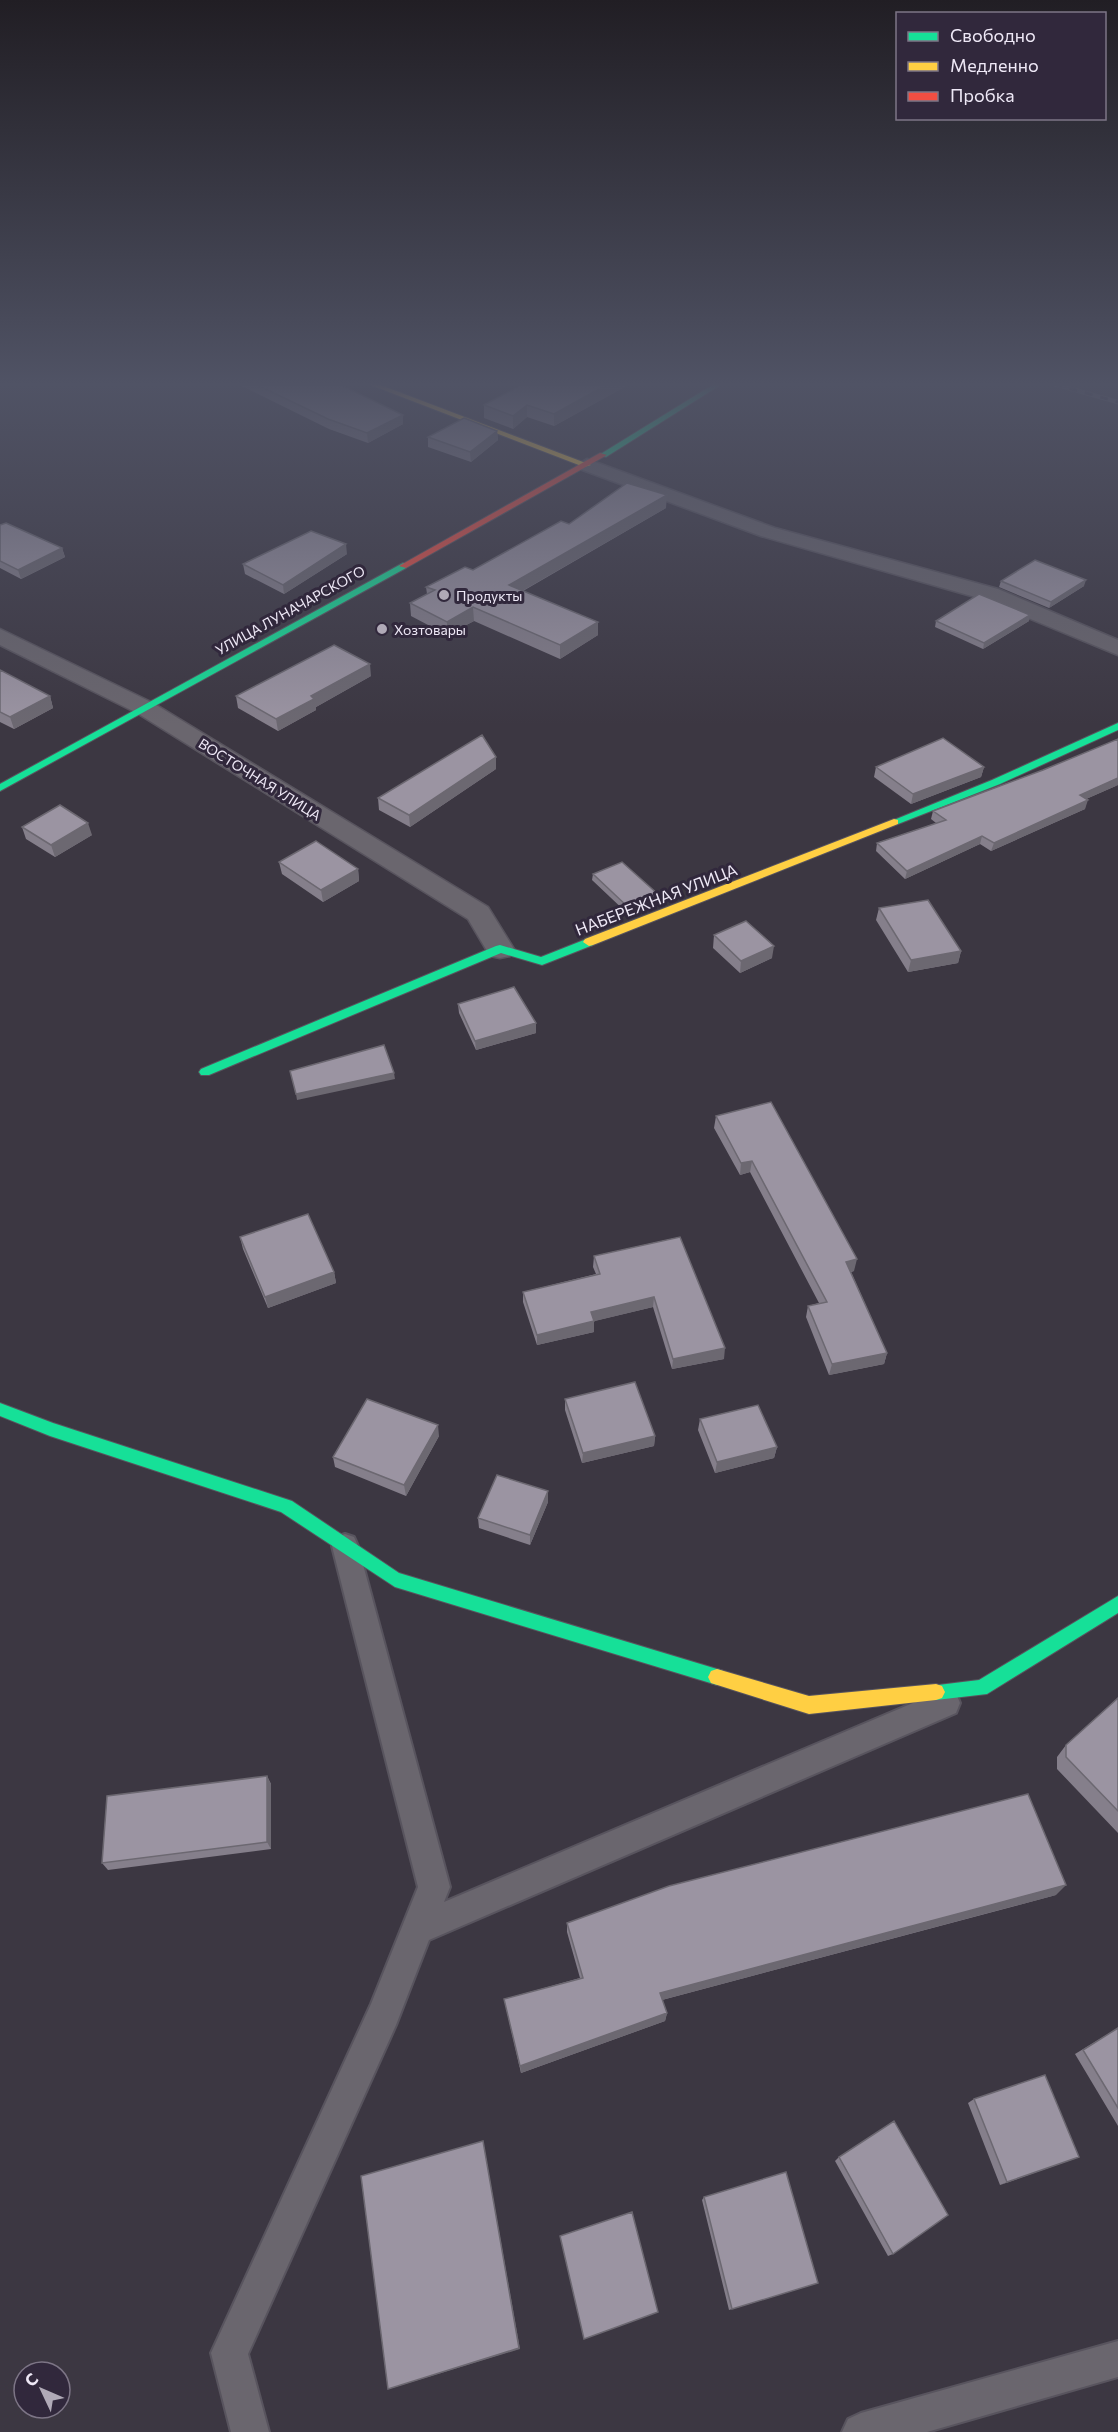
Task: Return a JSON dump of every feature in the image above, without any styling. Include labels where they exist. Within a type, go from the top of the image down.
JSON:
[{"type":"street","name":"УЛИЦА ЛУНАЧАРСКОГО","points":[[0,788],[528,497]]},
{"type":"street","points":[[675,497],[768,532],[990,594],[1118,648]]},
{"type":"street","name":"ВОСТОЧНАЯ УЛИЦА","points":[[0,636],[146,708],[478,913],[500,949]]},
{"type":"street","name":"НАБЕРЕЖНАЯ УЛИЦА","points":[[500,949],[542,961],[996,783],[1118,726]]},
{"type":"street","points":[[205,1072],[500,949]]},
{"type":"street","points":[[0,1409],[50,1429],[285,1506],[395,1579],[809,1706],[981,1688],[1118,1604]]},
{"type":"lane","points":[[250,2432],[230,2353],[384,2013],[434,1887],[345,1546]]},
{"type":"lane","points":[[417,1929],[981,1688]]},
{"type":"lane","points":[[861,2432],[1118,2359]]},
{"type":"building","points":[[606,497],[663,497],[509,585],[598,622],[560,645],[473,607],[447,622],[410,603],[435,590],[426,587],[465,567],[473,570],[561,521],[569,524]]},
{"type":"building","points":[[6,523],[62,548],[18,570],[0,561],[0,525]]},
{"type":"building","points":[[311,531],[346,544],[283,585],[243,564]]},
{"type":"building","points":[[1035,560],[1086,580],[1051,602],[1001,581]]},
{"type":"building","points":[[979,594],[1030,615],[984,643],[936,621]]},
{"type":"building","points":[[334,645],[370,664],[311,696],[314,699],[276,719],[236,696]]},
{"type":"building","points":[[0,670],[50,696],[10,717],[0,712]]},
{"type":"building","points":[[482,735],[496,757],[409,815],[378,798]]},
{"type":"building","points":[[943,738],[984,767],[913,794],[876,767]]},
{"type":"building","points":[[1118,739],[1118,778],[1080,795],[1088,800],[994,843],[982,836],[907,871],[877,843],[946,820],[933,811]]},
{"type":"building","points":[[60,805],[88,823],[51,845],[22,827]]},
{"type":"building","points":[[316,841],[358,869],[321,890],[279,862]]},
{"type":"building","points":[[622,862],[660,896],[629,908],[593,874]]},
{"type":"building","points":[[928,900],[961,951],[911,960],[879,908]]},
{"type":"building","points":[[746,921],[774,946],[741,961],[714,935]]},
{"type":"building","points":[[514,987],[536,1023],[475,1041],[458,1004]]},
{"type":"building","points":[[384,1045],[394,1073],[296,1094],[290,1071]]},
{"type":"building","points":[[771,1102],[857,1259],[846,1262],[887,1353],[832,1364],[808,1306],[827,1302],[752,1161],[741,1163],[716,1116]]},
{"type":"building","points":[[308,1214],[334,1272],[265,1297],[240,1237]]},
{"type":"building","points":[[680,1237],[725,1348],[673,1359],[654,1297],[591,1312],[594,1321],[537,1335],[523,1292],[600,1274],[594,1256]]},
{"type":"building","points":[[635,1382],[655,1436],[583,1453],[565,1399]]},
{"type":"building","points":[[367,1399],[438,1425],[404,1485],[333,1457]]},
{"type":"building","points":[[758,1405],[777,1447],[717,1462],[700,1419]]},
{"type":"building","points":[[497,1475],[548,1491],[530,1535],[478,1518]]},
{"type":"building","points":[[1118,1698],[1118,1811],[1066,1757],[1066,1745]]},
{"type":"building","points":[[267,1776],[267,1842],[102,1863],[107,1796]]},
{"type":"building","points":[[1028,1794],[1066,1885],[660,1993],[667,2013],[520,2066],[504,1999],[583,1978],[567,1923],[669,1886]]},
{"type":"building","points":[[1118,2028],[1118,2108],[1083,2050]]},
{"type":"building","points":[[1045,2075],[1079,2157],[1007,2182],[974,2099]]},
{"type":"building","points":[[894,2121],[948,2215],[893,2254],[839,2157]]},
{"type":"building","points":[[483,2141],[519,2348],[388,2389],[361,2176]]},
{"type":"building","points":[[786,2172],[818,2283],[732,2309],[704,2197]]},
{"type":"building","points":[[632,2212],[658,2312],[584,2339],[560,2236]]},
{"type":"traffic: fast","points":[[0,788],[403,566]]},
{"type":"traffic: fast","points":[[894,822],[996,782],[1118,726]]},
{"type":"traffic: fast","points":[[205,1072],[500,949],[542,961],[589,942]]},
{"type":"traffic: fast","points":[[0,1409],[50,1429],[286,1506],[395,1579],[717,1677]]},
{"type":"traffic: fast","points":[[936,1692],[981,1688],[1118,1604]]},
{"type":"traffic: slow","points":[[589,942],[894,822]]},
{"type":"traffic: slow","points":[[717,1677],[809,1705],[936,1692]]},
{"type":"traffic: jam","points":[[403,566],[526,497]]},
{"type":"place","name":"Продукты","points":[[444,595]]},
{"type":"place","name":"Хозтовары","points":[[382,629]]}]
